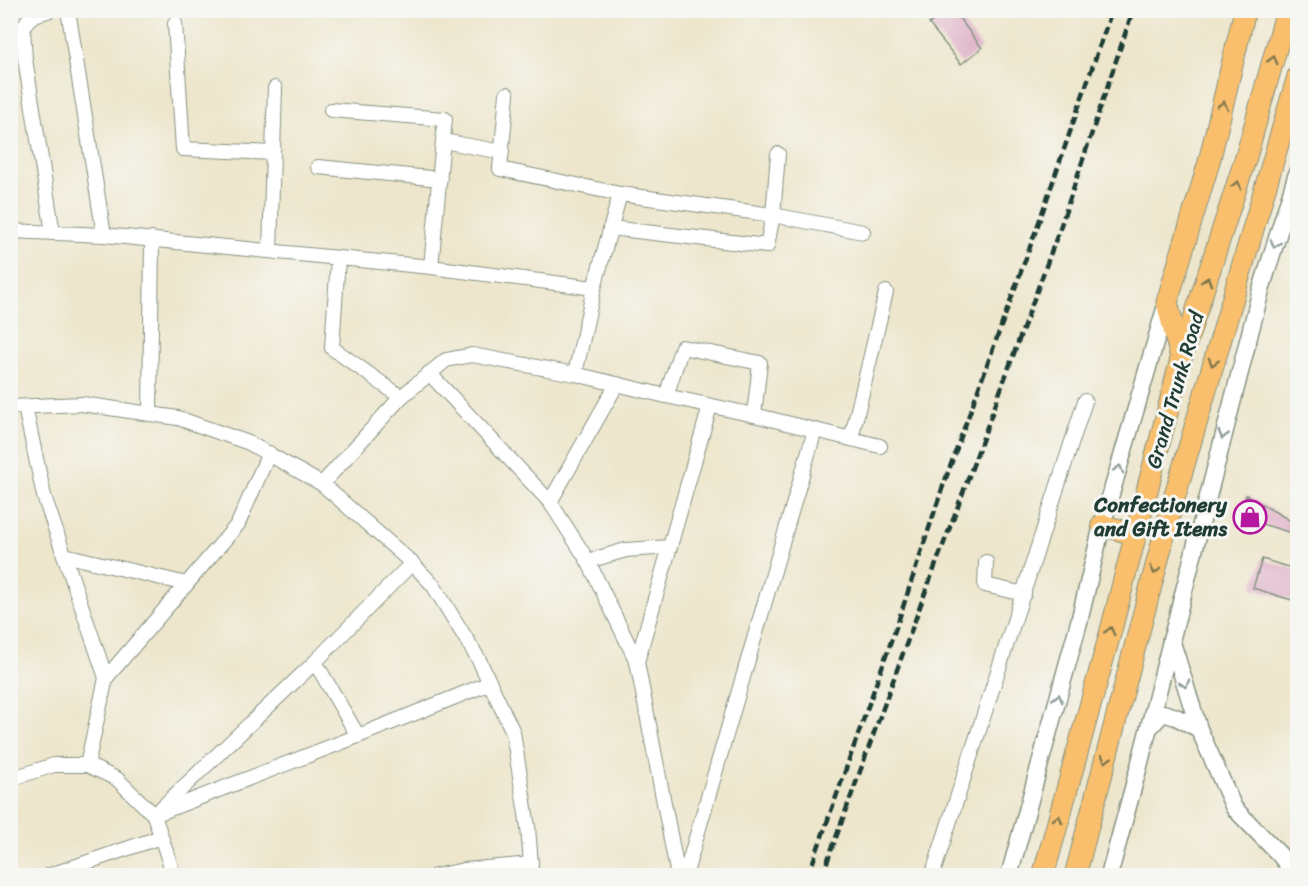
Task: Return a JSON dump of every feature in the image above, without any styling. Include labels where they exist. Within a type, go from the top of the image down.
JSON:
[{"type":"highway","points":[[1181,359],[1167,302],[1209,162],[1245,10]]},
{"type":"highway","name":"Grand Trunk Road","points":[[1043,876],[1110,634],[1181,359],[1246,156],[1287,10]]},
{"type":"highway","name":"Grand Trunk Road","points":[[1075,876],[1171,509],[1298,76]]},
{"type":"highway","points":[[1102,525],[1136,535]]},
{"type":"street","points":[[50,10],[34,15],[23,28],[25,59],[53,233]]},
{"type":"street","points":[[68,10],[104,235]]},
{"type":"street","points":[[175,23],[183,149],[273,153]]},
{"type":"street","points":[[270,251],[275,88]]},
{"type":"street","points":[[507,94],[500,169],[620,194],[773,215],[863,232]]},
{"type":"street","points":[[331,110],[445,118],[431,267]]},
{"type":"street","points":[[443,141],[502,152]]},
{"type":"street","points":[[610,228],[767,246],[773,215],[778,154]]},
{"type":"street","points":[[318,167],[440,179]]},
{"type":"street","points":[[1109,876],[1264,277],[1298,170]]},
{"type":"street","points":[[574,374],[594,288],[620,194]]},
{"type":"street","points":[[10,231],[152,239],[431,267],[594,288]]},
{"type":"street","points":[[150,414],[152,239]]},
{"type":"street","points":[[338,258],[332,348],[401,397]]},
{"type":"street","points":[[851,439],[886,292]]},
{"type":"street","points":[[1009,876],[1079,622],[1102,525],[1167,302]]},
{"type":"street","points":[[666,396],[682,347],[760,363],[754,415]]},
{"type":"street","points":[[322,484],[401,397],[446,360],[472,355],[574,374],[880,446]]},
{"type":"street","points":[[429,373],[550,502],[588,561],[637,662],[678,876]]},
{"type":"street","points":[[550,502],[617,384]]},
{"type":"street","points":[[932,876],[1085,401]]},
{"type":"street","points":[[10,407],[82,404],[178,418],[249,443],[322,484],[412,563],[433,585],[479,660],[513,732],[528,827],[530,870],[464,870],[435,876]]},
{"type":"street","points":[[637,662],[710,406]]},
{"type":"street","points":[[25,407],[44,496],[106,678]]},
{"type":"street","points":[[685,876],[814,430]]},
{"type":"street","points":[[87,765],[106,678],[238,524],[269,453]]},
{"type":"street","points":[[588,561],[626,550],[670,548]]},
{"type":"street","points":[[64,555],[187,584]]},
{"type":"street","points":[[986,562],[985,585],[1024,594]]},
{"type":"street","points":[[154,814],[315,662],[412,563]]},
{"type":"street","points":[[1171,639],[1199,729],[1234,808],[1287,864],[1298,872]]},
{"type":"street","points":[[315,662],[358,736]]},
{"type":"street","points":[[154,814],[490,683]]},
{"type":"street","points":[[1148,728],[1163,713],[1199,729]]},
{"type":"street","points":[[10,779],[54,765],[87,765],[117,779],[154,814],[172,876]]},
{"type":"street","points":[[48,876],[161,837]]},
{"type":"building","points":[[947,10],[953,10],[982,48],[961,64],[929,24]]},
{"type":"building","points":[[1246,495],[1298,525],[1298,535],[1239,517]]},
{"type":"building","points":[[1262,559],[1298,570],[1298,602],[1253,588]]},
{"type":"railway","points":[[808,876],[1112,10]]},
{"type":"railway","points":[[822,876],[1060,228],[1133,10]]},
{"type":"place","name":"Confectionery and Gift Items","points":[[1250,517]]}]
